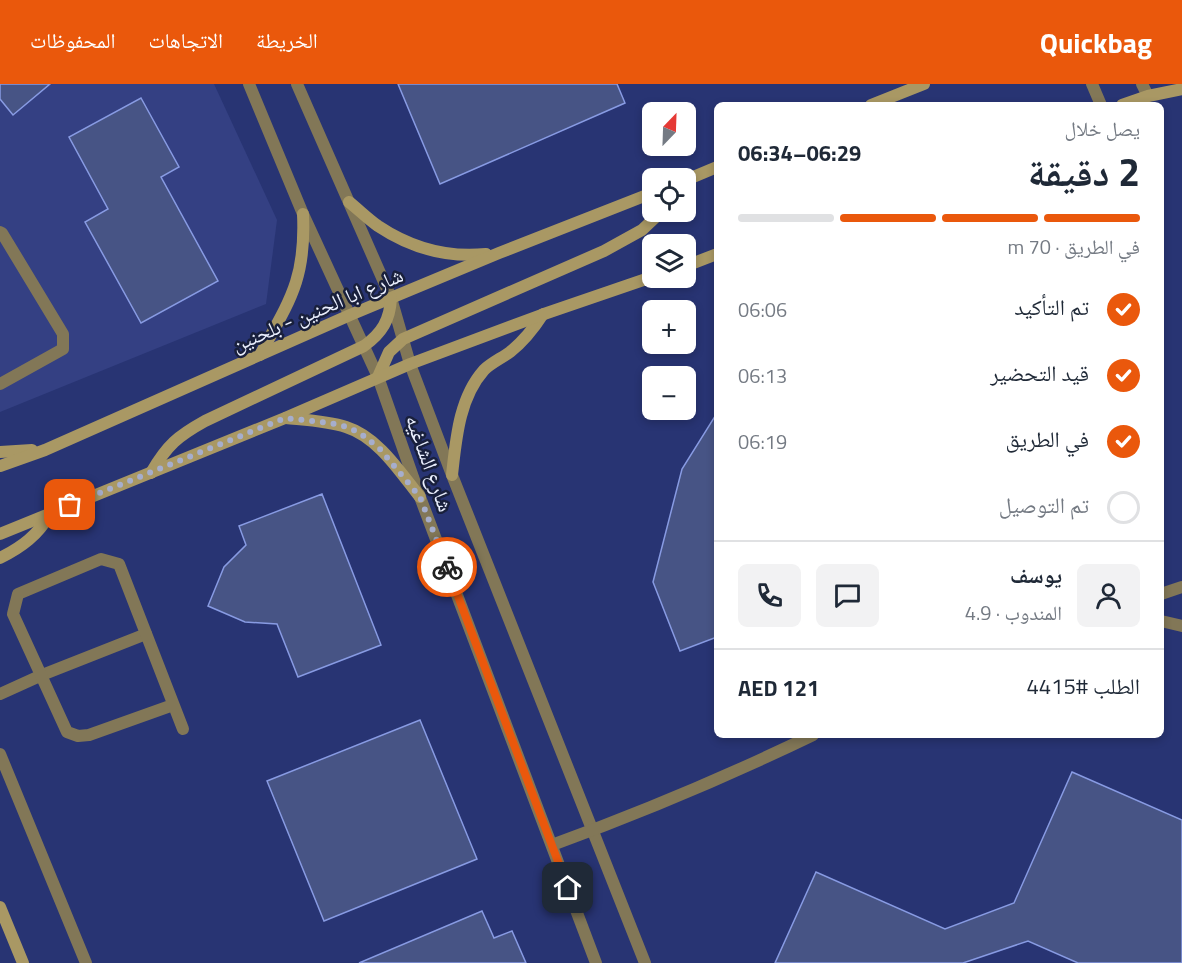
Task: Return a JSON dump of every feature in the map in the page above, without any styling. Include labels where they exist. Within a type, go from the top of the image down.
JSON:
[{"type":"street","name":"شارع الشاغيه","points":[[249,84],[303,214],[378,377],[420,497],[596,963]]},
{"type":"street","name":"شارع الشاغيه","points":[[297,84],[391,298],[410,364],[452,474],[645,963]]},
{"type":"street","points":[[879,102],[924,84]]},
{"type":"street","points":[[1092,84],[1100,102]]},
{"type":"street","points":[[1142,84],[1148,96]]},
{"type":"street","points":[[1131,102],[1182,89]]},
{"type":"street","points":[[696,176],[714,168]]},
{"type":"street","name":"شارع ابا الحنين - بلحنين","points":[[0,466],[45,450],[350,315],[642,197]]},
{"type":"street","points":[[349,202],[389,233],[403,241],[434,252],[466,256],[499,253]]},
{"type":"street","points":[[260,355],[296,287],[302,263],[303,214]]},
{"type":"street","points":[[378,377],[389,352],[403,339],[604,251],[642,230],[650,222]]},
{"type":"street","points":[[0,232],[63,334],[63,349],[0,384]]},
{"type":"street","points":[[696,262],[714,255]]},
{"type":"street","points":[[0,534],[285,418],[410,364],[642,280]]},
{"type":"street","points":[[151,472],[162,454],[180,435],[364,346],[373,339],[387,321],[391,298]]},
{"type":"street","points":[[452,474],[457,430],[473,384],[485,369],[529,336],[544,314]]},
{"type":"street","points":[[285,418],[330,423],[360,433],[380,449],[420,497]]},
{"type":"street","points":[[0,452],[45,450]]},
{"type":"street","points":[[0,558],[32,538],[50,514]]},
{"type":"street","points":[[173,705],[89,735],[78,736],[67,732],[13,614],[18,594],[101,559],[119,564],[183,729]]},
{"type":"street","points":[[1164,593],[1182,587]]},
{"type":"street","points":[[1164,622],[1182,626]]},
{"type":"street","points":[[0,694],[146,634]]},
{"type":"street","points":[[552,845],[749,765],[807,738]]},
{"type":"street","points":[[0,753],[86,963]]},
{"type":"street","points":[[0,907],[23,963]]},
{"type":"shaded area","points":[[0,84],[214,84],[277,220],[266,304],[0,412]]},
{"type":"building","points":[[0,84],[50,84],[13,115],[0,99]]},
{"type":"building","points":[[398,84],[617,84],[625,103],[440,184]]},
{"type":"building","points":[[141,98],[179,167],[161,177],[218,281],[141,323],[85,222],[108,209],[69,137]]},
{"type":"building","points":[[714,418],[714,638],[680,651],[653,582],[682,469]]},
{"type":"building","points":[[322,494],[381,645],[298,677],[277,624],[245,622],[208,606],[224,567],[246,545],[239,526]]},
{"type":"building","points":[[420,720],[477,859],[324,921],[267,781]]},
{"type":"building","points":[[1072,772],[1182,820],[1182,963],[1078,963],[1028,941],[963,963],[775,963],[816,872],[945,929],[1014,903]]},
{"type":"building","points":[[482,911],[494,938],[512,931],[526,963],[359,963]]},
{"type":"way so far","points":[[70,505],[285,418],[330,423],[360,433],[380,449],[420,497],[447,567]]},
{"type":"route","points":[[447,567],[568,888]]}]
